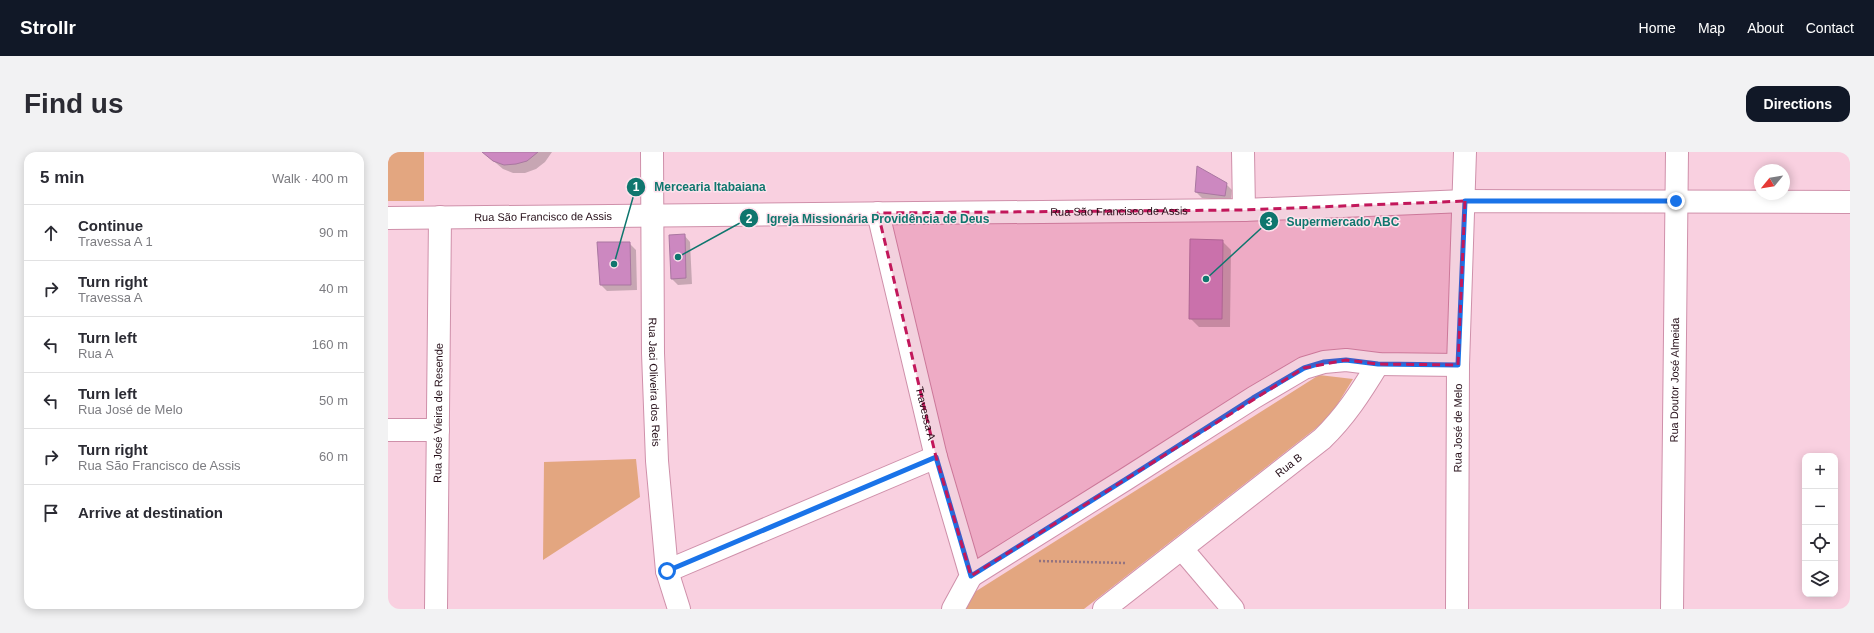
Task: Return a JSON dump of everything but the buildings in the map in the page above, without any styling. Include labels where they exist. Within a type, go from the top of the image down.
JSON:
[{"type":"street","name":"Rua Jaci Oliveira dos Reis","points":[[652,152],[653,353],[657,461],[667,571],[679,609]]},
{"type":"street","name":"Rua José de Melo","points":[[1457,609],[1458,365],[1465,201],[1465,152]]},
{"type":"street","name":"Rua Doutor José Almeida","points":[[1672,609],[1677,152]]},
{"type":"street","points":[[1241,153],[1244,210]]},
{"type":"street","name":"Rua São Francisco de Assis","points":[[388,218],[652,214],[1244,210],[1465,201],[1850,202]]},
{"type":"street","name":"Travessa A","points":[[878,213],[936,457],[971,576]]},
{"type":"street","name":"Rua José Vieira de Resende","points":[[436,609],[440,217]]},
{"type":"street","points":[[953,609],[971,576],[1288,376],[1304,368],[1324,362],[1346,360],[1378,364],[1458,365]]},
{"type":"street","name":"Rua B","points":[[1104,609],[1298,459],[1339,424],[1378,364]]},
{"type":"street","points":[[388,430],[438,430]]},
{"type":"street","points":[[667,571],[936,457]]},
{"type":"street","points":[[1182,549],[1233,609]]},
{"type":"path","points":[[1036,561],[1163,564]]},
{"type":"highlighted area","points":[[1465,201],[1458,365],[1378,364],[1346,360],[1304,368],[971,576],[936,457],[878,213],[1244,210]]},
{"type":"shaded area","points":[[388,152],[424,152],[424,201],[388,201]]},
{"type":"shaded area","points":[[1319,375],[1353,379],[1329,418],[1084,609],[966,609],[970,595]]},
{"type":"shaded area","points":[[636,459],[640,497],[543,560],[544,462]]},
{"type":"place","name":"Igreja Missionária Providência de Deus","points":[[678,257]]},
{"type":"place","name":"Mercearia Itabaiana","points":[[614,264]]},
{"type":"place","name":"Supermercado ABC","points":[[1206,279]]},
{"type":"route","points":[[667,571],[936,457],[971,576],[1288,376],[1304,368],[1324,362],[1346,360],[1378,364],[1458,365],[1465,201],[1676,201]]}]
